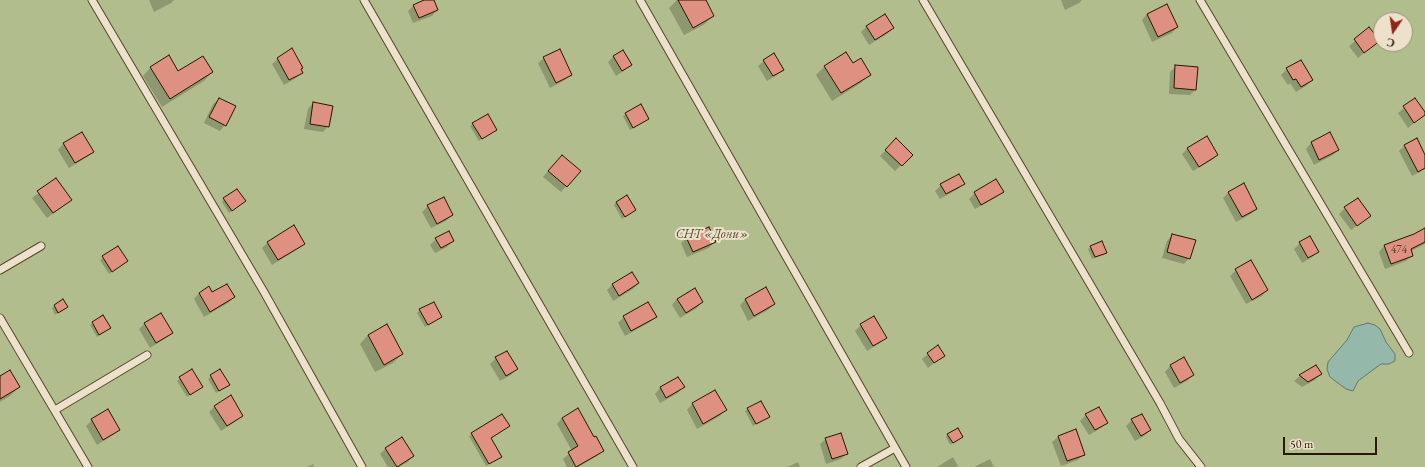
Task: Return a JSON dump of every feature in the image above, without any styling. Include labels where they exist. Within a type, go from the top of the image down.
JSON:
[{"type":"lane","points":[[92,0],[264,292],[362,467]]},
{"type":"lane","points":[[364,0],[632,467]]},
{"type":"lane","points":[[640,0],[906,467]]},
{"type":"lane","points":[[923,0],[1160,403],[1179,439],[1201,467]]},
{"type":"lane","points":[[1200,0],[1409,353]]},
{"type":"lane","points":[[0,270],[41,246]]},
{"type":"lane","points":[[0,318],[88,467]]},
{"type":"lane","points":[[54,410],[147,355]]},
{"type":"lane","points":[[861,467],[895,448]]},
{"type":"green space","name":"СНТ «Дони»","points":[[0,0],[1425,0],[1425,467],[0,467]]},
{"type":"shaded area","points":[[1368,323],[1375,325],[1380,329],[1386,342],[1395,354],[1395,361],[1389,364],[1381,364],[1358,381],[1353,391],[1346,389],[1330,377],[1327,369],[1328,362],[1347,340],[1354,327]]},
{"type":"building","points":[[424,0],[434,0],[438,10],[419,18],[413,5]]},
{"type":"building","points":[[678,0],[706,0],[714,16],[693,28]]},
{"type":"building","points":[[1167,4],[1178,27],[1158,37],[1147,14]]},
{"type":"building","points":[[885,14],[894,28],[875,40],[866,26]]},
{"type":"building","points":[[1369,27],[1373,32],[1373,46],[1364,53],[1354,39]]},
{"type":"building","points":[[292,48],[303,68],[301,69],[303,73],[289,80],[277,58]]},
{"type":"building","points":[[560,49],[572,75],[556,83],[543,57]]},
{"type":"building","points":[[623,50],[632,65],[622,71],[613,56]]},
{"type":"building","points":[[846,52],[853,63],[861,58],[871,75],[841,93],[824,66]]},
{"type":"building","points":[[774,53],[784,70],[773,76],[763,60]]},
{"type":"building","points":[[169,55],[178,71],[203,56],[213,72],[170,99],[150,67]]},
{"type":"building","points":[[1301,60],[1313,80],[1301,87],[1296,79],[1293,80],[1286,68]]},
{"type":"building","points":[[1175,65],[1198,67],[1196,90],[1174,88]]},
{"type":"building","points":[[219,98],[236,106],[226,126],[209,117]]},
{"type":"building","points":[[1415,98],[1425,112],[1425,115],[1414,123],[1403,106]]},
{"type":"building","points":[[313,102],[333,106],[329,127],[310,124]]},
{"type":"building","points":[[641,104],[649,119],[633,128],[625,113]]},
{"type":"building","points":[[488,114],[497,130],[482,139],[472,123]]},
{"type":"building","points":[[82,132],[94,152],[75,163],[63,143]]},
{"type":"building","points":[[1330,132],[1339,150],[1319,160],[1311,142]]},
{"type":"building","points":[[1207,136],[1218,155],[1199,167],[1187,148]]},
{"type":"building","points":[[896,138],[913,155],[902,166],[885,150]]},
{"type":"building","points":[[1417,138],[1425,155],[1425,168],[1418,172],[1404,145]]},
{"type":"building","points":[[562,155],[581,171],[567,187],[548,171]]},
{"type":"building","points":[[959,174],[965,184],[946,194],[940,184]]},
{"type":"building","points":[[56,178],[72,200],[53,213],[37,191]]},
{"type":"building","points":[[996,179],[1004,192],[981,205],[974,192]]},
{"type":"building","points":[[1244,183],[1257,209],[1242,217],[1228,192]]},
{"type":"building","points":[[237,189],[246,201],[232,211],[223,198]]},
{"type":"building","points":[[627,195],[636,210],[625,217],[616,202]]},
{"type":"building","points":[[444,197],[453,215],[437,224],[427,205]]},
{"type":"building","points":[[1358,198],[1371,216],[1357,226],[1344,207]]},
{"type":"building","points":[[294,225],[305,244],[278,260],[267,242]]},
{"type":"building","points":[[709,227],[716,242],[693,252],[686,237]]},
{"type":"building","points":[[1425,228],[1425,242],[1411,249],[1413,256],[1391,264],[1384,245],[1414,234]]},
{"type":"building","points":[[449,231],[454,241],[441,248],[435,238]]},
{"type":"building","points":[[1172,234],[1196,240],[1190,259],[1167,252]]},
{"type":"building","points":[[1310,236],[1319,252],[1308,258],[1299,242]]},
{"type":"building","points":[[1102,241],[1107,253],[1095,257],[1090,246]]},
{"type":"building","points":[[118,246],[128,261],[112,272],[102,256]]},
{"type":"building","points":[[1251,260],[1268,290],[1252,300],[1235,269]]},
{"type":"building","points":[[632,272],[639,283],[619,296],[612,284]]},
{"type":"building","points":[[227,284],[235,297],[210,312],[199,293],[209,286],[212,292]]},
{"type":"building","points":[[766,287],[775,304],[754,316],[745,299]]},
{"type":"building","points":[[695,288],[703,302],[686,313],[677,299]]},
{"type":"building","points":[[63,299],[68,307],[58,313],[54,305]]},
{"type":"building","points":[[434,302],[442,317],[428,325],[419,309]]},
{"type":"building","points":[[648,302],[657,317],[631,331],[623,316]]},
{"type":"building","points":[[161,313],[173,333],[156,343],[144,323]]},
{"type":"building","points":[[103,315],[111,328],[99,335],[92,322]]},
{"type":"building","points":[[874,316],[887,338],[873,346],[860,324]]},
{"type":"building","points":[[387,324],[403,354],[384,365],[368,335]]},
{"type":"building","points":[[938,345],[945,356],[934,363],[927,353]]},
{"type":"building","points":[[507,351],[518,369],[506,376],[495,357]]},
{"type":"building","points":[[1184,357],[1194,375],[1180,383],[1170,365]]},
{"type":"building","points":[[1316,365],[1322,374],[1308,382],[1299,375]]},
{"type":"building","points":[[192,369],[203,387],[190,395],[179,377]]},
{"type":"building","points":[[220,369],[230,385],[219,391],[210,375]]},
{"type":"building","points":[[10,370],[20,387],[0,399],[0,376]]},
{"type":"building","points":[[678,377],[685,387],[666,398],[660,387]]},
{"type":"building","points":[[715,390],[727,410],[703,424],[692,403]]},
{"type":"building","points":[[231,395],[243,416],[227,426],[214,406]]},
{"type":"building","points":[[761,401],[770,417],[756,424],[747,408]]},
{"type":"building","points":[[1099,407],[1108,423],[1095,430],[1085,414]]},
{"type":"building","points":[[578,408],[594,437],[596,436],[604,451],[576,467],[568,452],[578,446],[562,418]]},
{"type":"building","points":[[108,409],[120,430],[103,440],[91,419]]},
{"type":"building","points":[[502,414],[510,426],[491,438],[502,457],[489,464],[471,433]]},
{"type":"building","points":[[1142,414],[1151,430],[1141,436],[1131,419]]},
{"type":"building","points":[[958,428],[963,437],[953,443],[947,434]]},
{"type":"building","points":[[1076,429],[1085,455],[1067,461],[1058,436]]},
{"type":"building","points":[[841,433],[848,454],[832,459],[825,438]]},
{"type":"building","points":[[402,437],[414,456],[397,467],[385,448]]}]
